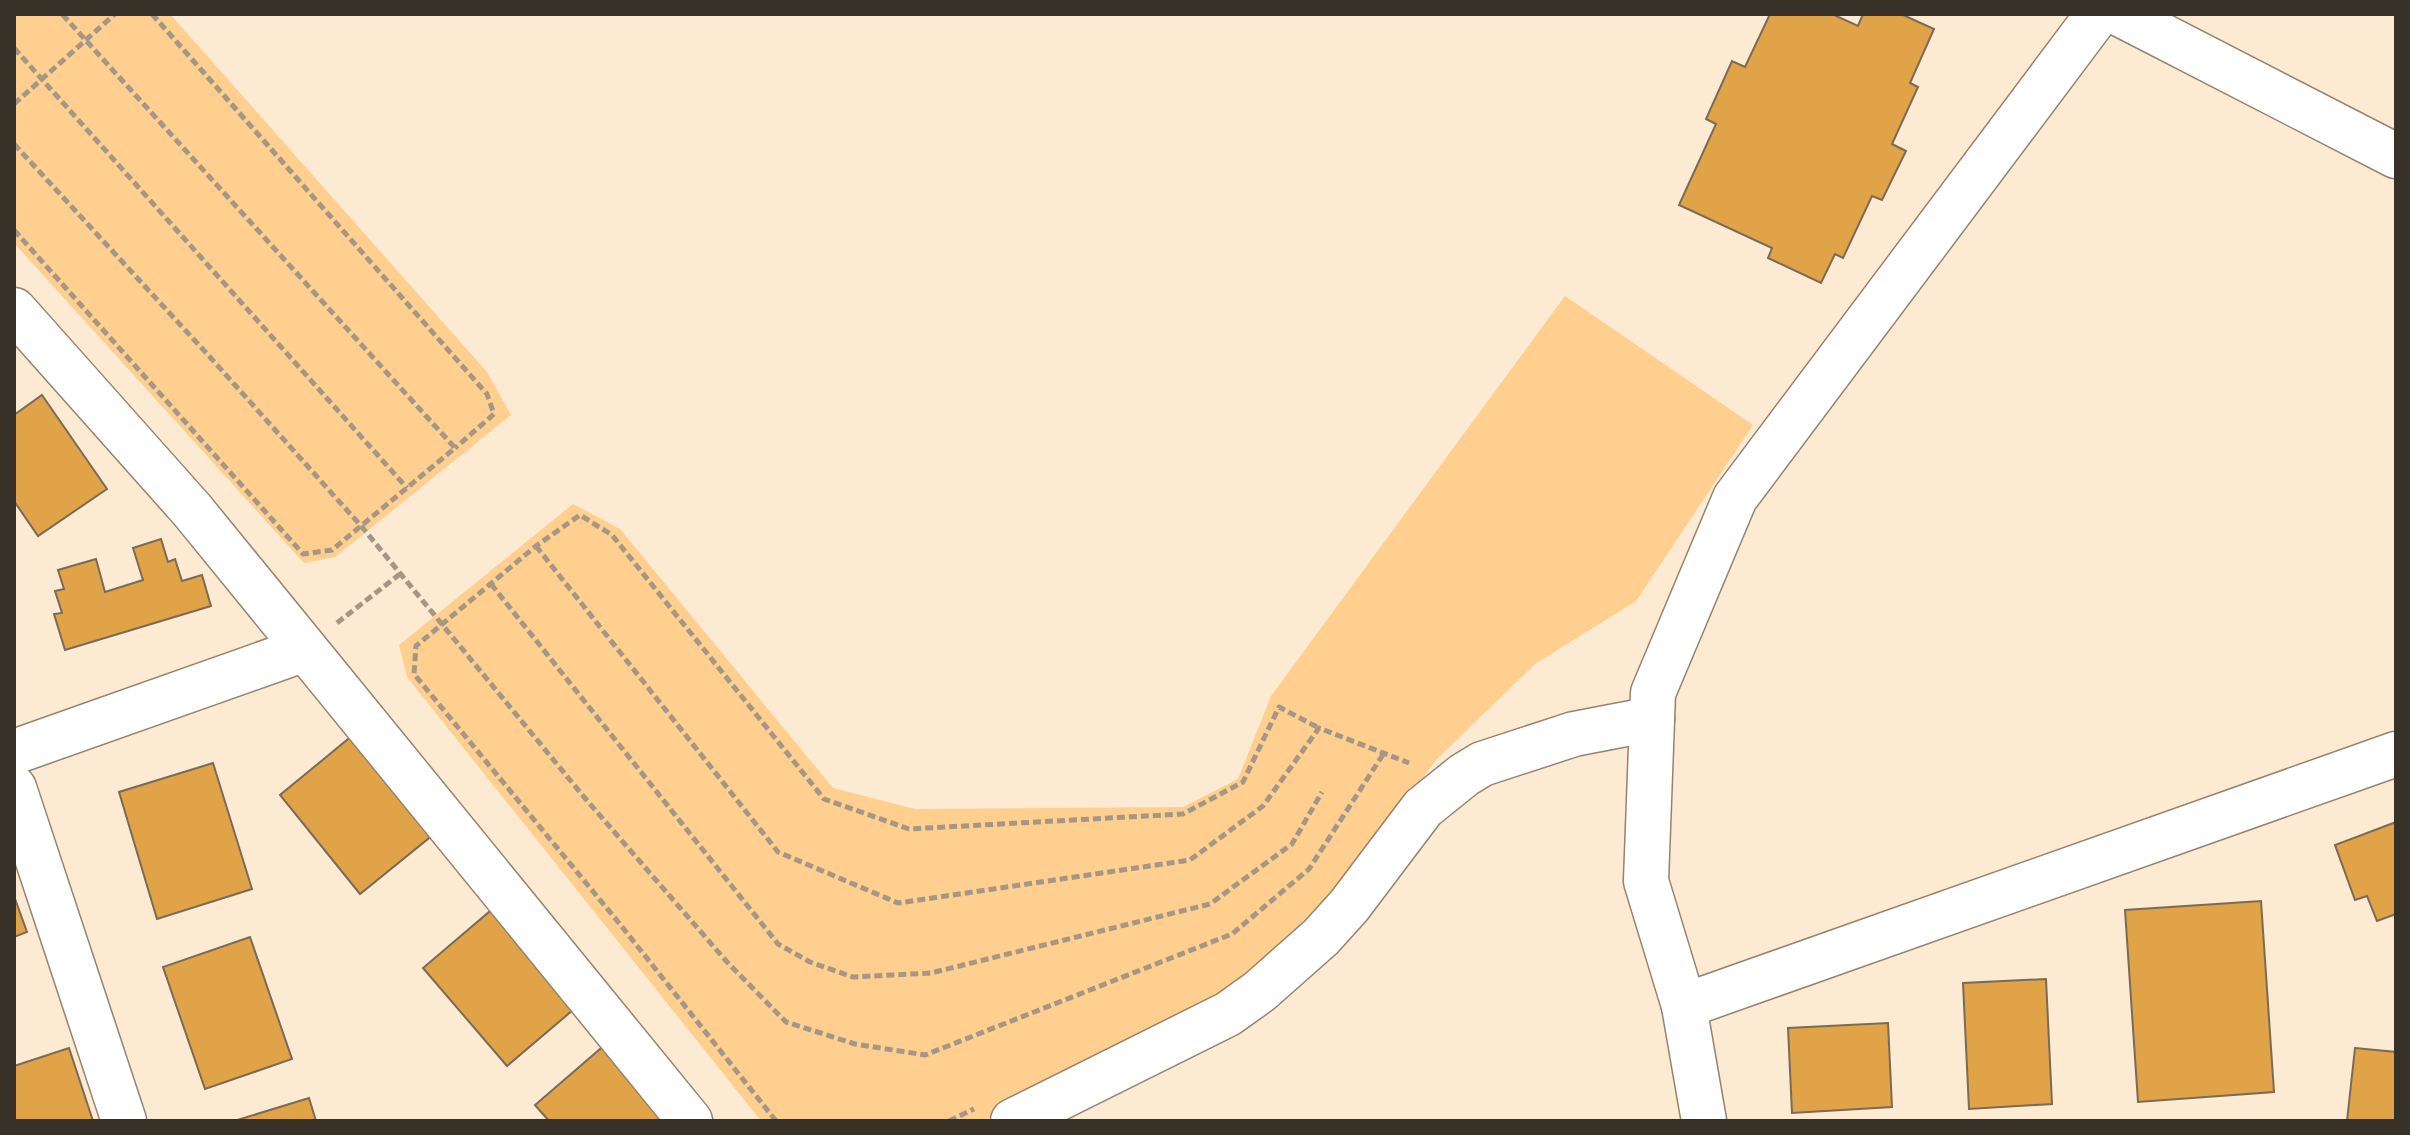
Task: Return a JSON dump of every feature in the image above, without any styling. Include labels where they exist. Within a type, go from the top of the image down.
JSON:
[{"type":"street","points":[[1704,1121],[1684,1006],[1646,881],[1653,693],[1735,498],[2098,14]]},
{"type":"street","points":[[2120,14],[2396,156]]},
{"type":"street","points":[[14,310],[192,510],[690,1121]]},
{"type":"street","points":[[14,752],[305,649]]},
{"type":"street","points":[[995,1114],[1228,1014],[1260,991],[1321,937],[1349,906],[1423,808],[1482,764],[1574,734],[1652,719]]},
{"type":"street","points":[[1684,1006],[2396,754]]},
{"type":"street","points":[[14,788],[124,1121]]},
{"type":"path","points":[[62,14],[455,448]]},
{"type":"path","points":[[14,104],[115,14]]},
{"type":"path","points":[[14,230],[303,554],[332,550],[494,414],[487,394],[152,14]]},
{"type":"path","points":[[14,48],[407,488]]},
{"type":"path","points":[[14,144],[362,527],[584,797],[727,962],[786,1022],[855,1044],[925,1055],[1232,934],[1309,869],[1384,753]]},
{"type":"path","points":[[776,1121],[619,923],[414,674],[416,646],[536,546],[580,515],[612,535],[824,799],[909,829],[1183,814],[1243,782],[1279,707],[1319,728],[1415,766]]},
{"type":"path","points":[[536,546],[778,852],[898,903],[1190,860],[1263,806],[1319,728]]},
{"type":"path","points":[[305,649],[400,574]]},
{"type":"path","points":[[491,584],[778,944],[810,962],[853,977],[931,973],[1210,904],[1292,844],[1322,792]]},
{"type":"path","points":[[949,1121],[995,1114]]},
{"type":"shaded area","points":[[14,14],[170,14],[487,372],[511,415],[335,557],[304,563],[14,243]]},
{"type":"shaded area","points":[[1565,296],[1753,425],[1636,601],[1535,664],[1435,761],[1324,920],[1225,991],[983,1121],[761,1121],[407,677],[399,645],[573,504],[620,529],[833,788],[915,809],[1183,807],[1238,779],[1271,696]]},
{"type":"building","points":[[1770,14],[1832,14],[1858,26],[1863,14],[1901,14],[1934,29],[1910,83],[1918,87],[1892,144],[1906,151],[1882,200],[1872,196],[1843,258],[1835,254],[1821,283],[1768,258],[1772,248],[1679,205],[1716,124],[1706,119],[1732,61],[1745,67]]},
{"type":"building","points":[[42,395],[107,489],[38,536],[14,501],[14,415]]},
{"type":"building","points":[[161,539],[168,562],[175,559],[182,581],[202,575],[211,606],[65,650],[54,614],[62,613],[55,591],[64,589],[58,570],[96,559],[105,592],[143,580],[133,548]]},
{"type":"building","points":[[353,735],[434,834],[360,894],[280,795]]},
{"type":"building","points":[[213,763],[252,889],[157,919],[119,792]]},
{"type":"building","points":[[2396,822],[2396,914],[2377,921],[2367,896],[2355,900],[2335,845]]},
{"type":"building","points":[[14,896],[27,932],[14,937]]},
{"type":"building","points":[[2261,901],[2274,1092],[2138,1102],[2125,910]]},
{"type":"building","points":[[496,906],[580,1004],[507,1066],[423,968]]},
{"type":"building","points":[[250,937],[292,1059],[205,1089],[163,967]]},
{"type":"building","points":[[2046,979],[2052,1104],[1969,1109],[1963,983]]},
{"type":"building","points":[[1888,1023],[1892,1107],[1792,1113],[1788,1028]]},
{"type":"building","points":[[607,1043],[674,1121],[549,1121],[535,1105]]},
{"type":"building","points":[[69,1048],[93,1121],[14,1121],[14,1066]]},
{"type":"building","points":[[2355,1048],[2396,1052],[2396,1121],[2347,1121]]},
{"type":"building","points":[[309,1098],[316,1121],[234,1121]]}]
